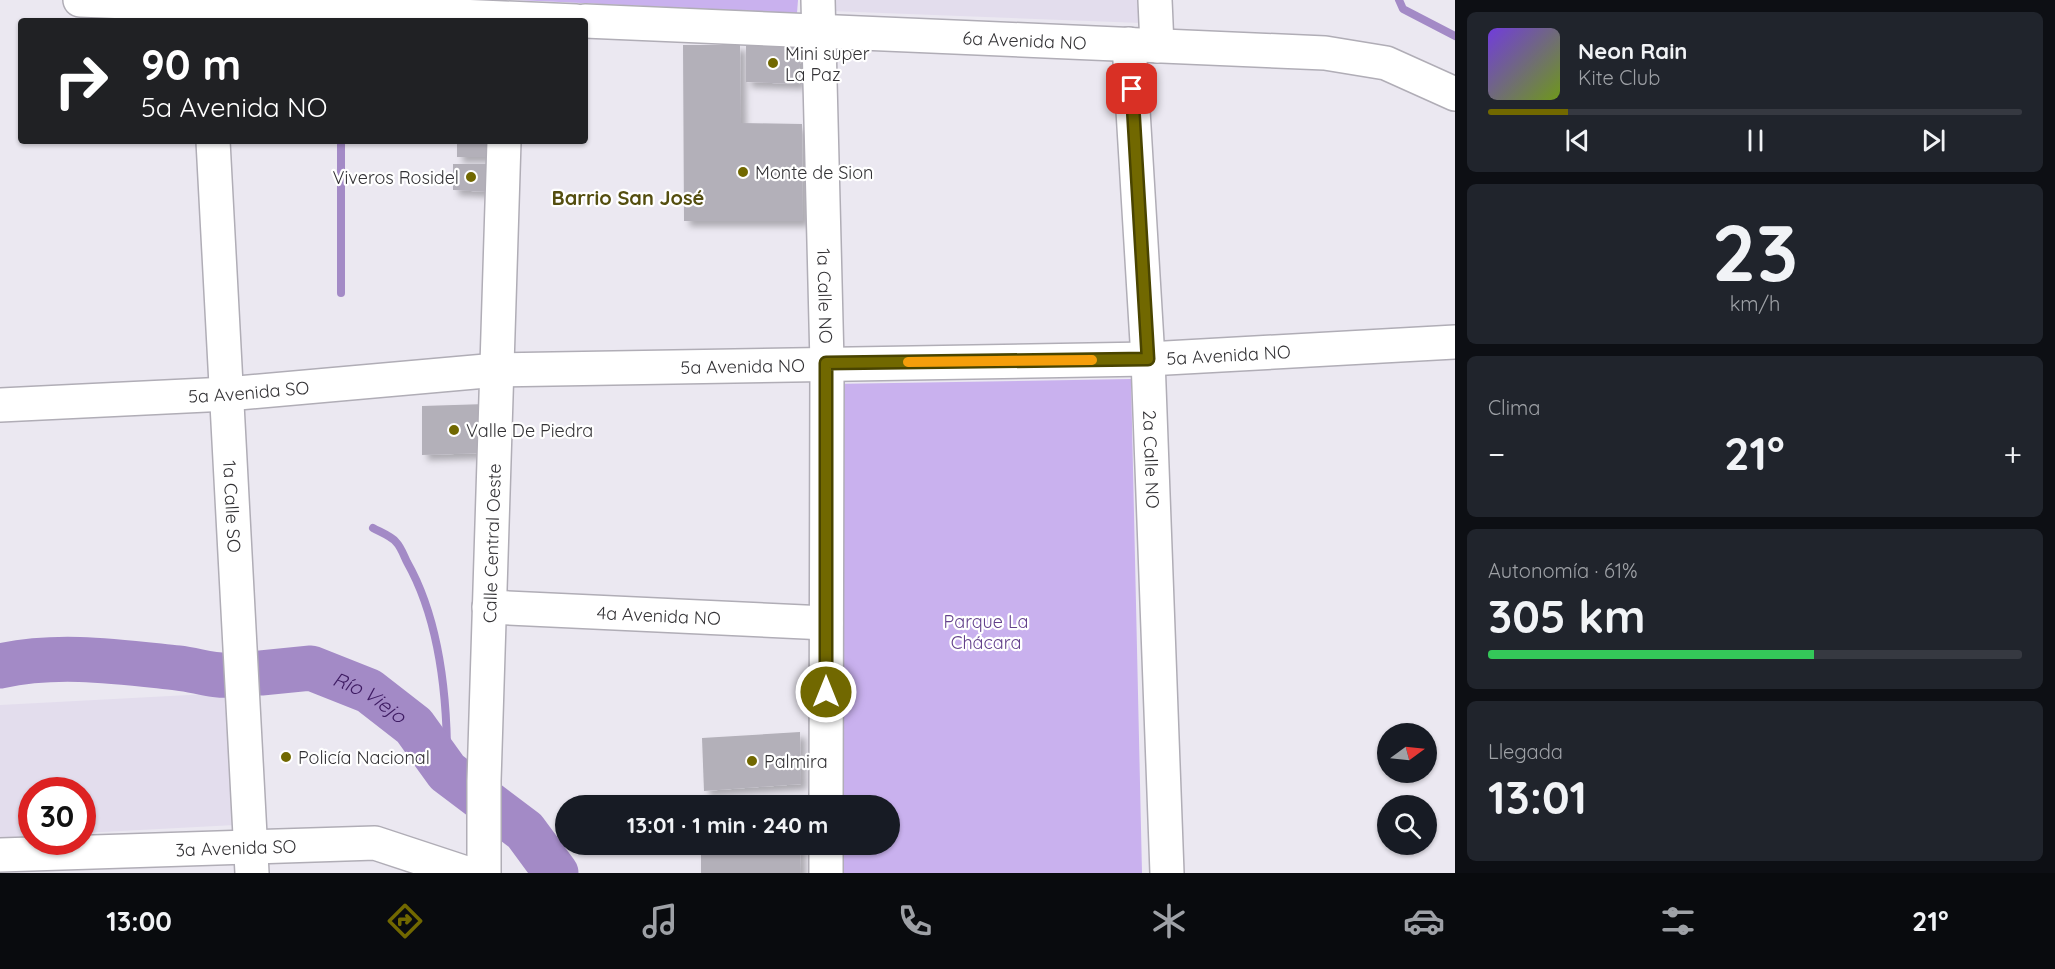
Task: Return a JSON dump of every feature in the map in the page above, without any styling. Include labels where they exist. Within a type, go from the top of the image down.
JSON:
[{"type":"street","points":[[80,0],[206,9],[308,8],[508,13],[550,18]]},
{"type":"street","name":"2a Calle NO","points":[[1155,0],[1143,45],[1148,359],[1167,873]]},
{"type":"street","name":"6a Avenida NO","points":[[588,21],[818,15],[1143,45],[1325,53],[1386,63],[1455,94]]},
{"type":"street","name":"1a Calle NO","points":[[818,15],[826,363],[826,795]]},
{"type":"street","name":"1a Calle SO","points":[[213,144],[251,860]]},
{"type":"street","name":"Calle Central Oeste","points":[[484,873],[484,781],[504,144]]},
{"type":"street","name":"5a Avenida NO","points":[[497,370],[1148,359],[1455,342]]},
{"type":"street","name":"5a Avenida SO","points":[[0,405],[227,394],[497,370]]},
{"type":"street","name":"4a Avenida NO","points":[[489,607],[826,623]]},
{"type":"street","name":"3a Avenida SO","points":[[0,855],[251,860],[375,843],[466,873]]},
{"type":"street","points":[[826,855],[826,873]]},
{"type":"shaded area","points":[[832,0],[1139,0],[1141,23],[831,11]]},
{"type":"shaded area","points":[[227,693],[235,825],[96,832],[96,777],[18,777],[18,837],[0,838],[0,705]]},
{"type":"green space","points":[[516,0],[798,0],[797,13]]},
{"type":"green space","name":"Parque La Chácara","points":[[1131,379],[1142,873],[839,873],[838,855],[900,855],[900,795],[838,795],[832,384]]},
{"type":"building","name":"Mini super La Paz","points":[[746,43],[801,44],[799,84],[746,82]]},
{"type":"building","name":"Monte de Sion","points":[[683,45],[740,45],[741,123],[802,124],[803,221],[684,221]]},
{"type":"building","points":[[457,144],[491,144],[491,157],[457,157]]},
{"type":"building","name":"Viveros Rosidel","points":[[453,164],[490,164],[490,192],[453,190]]},
{"type":"building","name":"Valle De Piedra","points":[[486,404],[485,453],[422,455],[422,406]]},
{"type":"building","name":"Palmira","points":[[800,732],[801,784],[704,791],[702,738]]},
{"type":"building","points":[[701,855],[800,855],[801,873],[701,873]]},
{"type":"waterway","points":[[1399,0],[1403,9],[1455,36]]},
{"type":"waterway","points":[[341,144],[341,293]]},
{"type":"waterway","points":[[373,528],[391,538],[399,546],[419,586],[428,611],[435,637],[444,692],[447,772]]},
{"type":"waterway","name":"Río Viejo","points":[[0,666],[67,659],[134,663],[233,675]]},
{"type":"waterway","name":"Río Viejo","points":[[261,673],[311,668],[369,691],[414,726],[447,772],[525,831],[556,873]]},
{"type":"slow traffic","points":[[908,362],[1092,360]]},
{"type":"place","name":"Mini super La Paz","points":[[773,63]]},
{"type":"place","name":"Monte de Sion","points":[[743,172]]},
{"type":"place","name":"Viveros Rosidel","points":[[471,177]]},
{"type":"place","name":"Valle De Piedra","points":[[454,430]]},
{"type":"place","name":"Policía Nacional","points":[[286,757]]},
{"type":"place","name":"Palmira","points":[[752,761]]},
{"type":"district","name":"Barrio San José","points":[[628,197]]},
{"type":"route","points":[[826,692],[826,363],[1148,359],[1132,89]]}]
